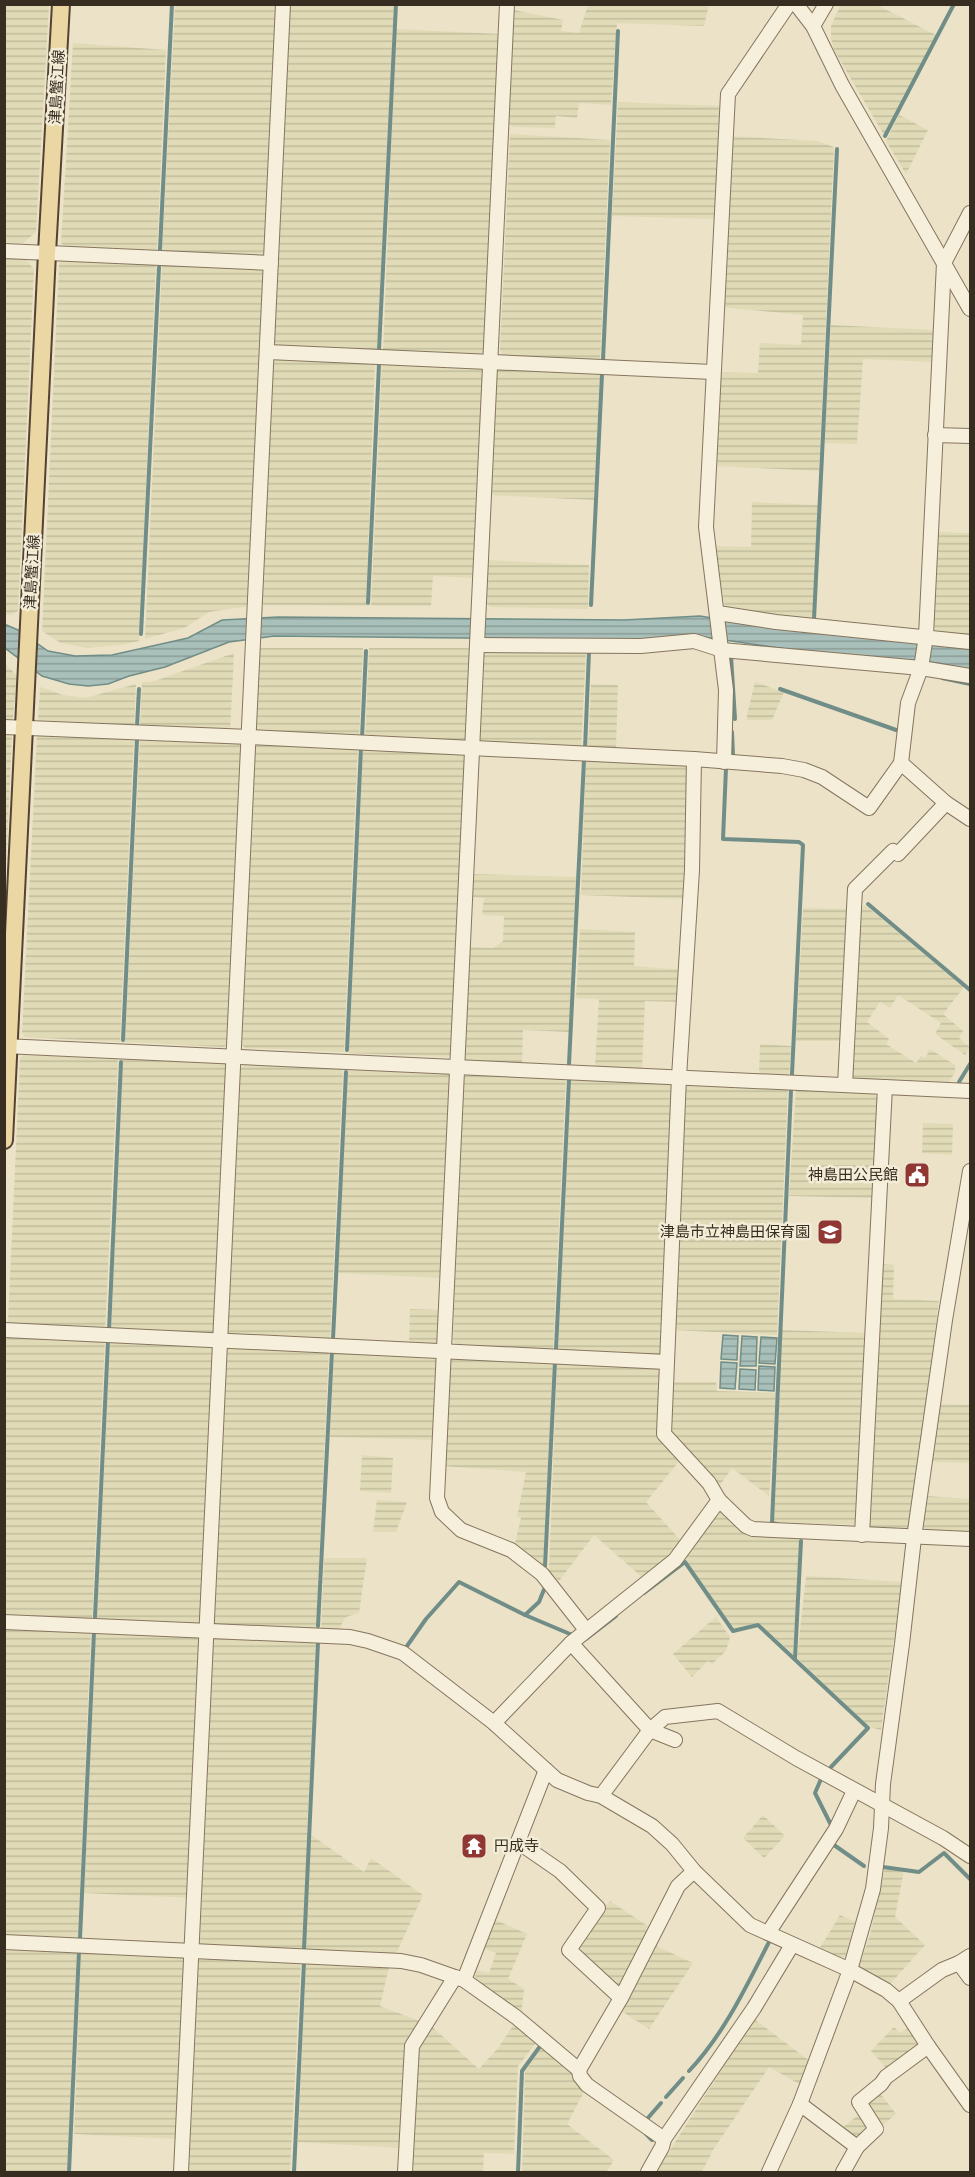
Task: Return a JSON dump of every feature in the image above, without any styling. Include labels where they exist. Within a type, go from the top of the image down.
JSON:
[{"type":"main road","name":"津島蟹江線","points":[[4,1140],[61,4]]},
{"type":"street","points":[[181,2172],[283,4]]},
{"type":"street","points":[[507,4],[437,1498],[442,1512],[461,1530],[511,1550],[542,1574],[586,1630]]},
{"type":"street","points":[[724,762],[726,690],[706,527],[728,94],[789,4]]},
{"type":"street","points":[[796,4],[813,26],[842,86],[970,309]]},
{"type":"street","points":[[813,26],[826,4]]},
{"type":"street","points":[[4,727],[694,759],[782,766],[804,770],[822,777],[869,808],[901,763],[908,703],[921,668],[926,636],[944,263],[970,213]]},
{"type":"street","points":[[4,250],[271,263]]},
{"type":"street","points":[[268,352],[713,372]]},
{"type":"street","points":[[935,435],[970,436]]},
{"type":"street","points":[[718,615],[970,642]]},
{"type":"street","points":[[478,643],[641,646],[694,641],[722,648],[921,668],[970,676]]},
{"type":"street","points":[[694,759],[692,870],[679,1077],[664,1434],[709,1483],[719,1500],[746,1526],[753,1529],[970,1539]]},
{"type":"street","points":[[901,763],[946,803],[970,819]]},
{"type":"street","points":[[845,1085],[855,889],[893,851],[898,854],[946,803]]},
{"type":"street","points":[[7,1046],[970,1091]]},
{"type":"street","points":[[862,1535],[885,1087]]},
{"type":"street","points":[[769,2172],[800,2104],[850,1970],[873,1889],[914,1538],[945,1320],[970,1172]]},
{"type":"street","points":[[4,1330],[667,1362]]},
{"type":"street","points":[[494,1723],[571,1643],[675,1560],[719,1500]]},
{"type":"street","points":[[4,1622],[350,1637],[403,1653],[494,1723],[557,1780],[601,1796],[651,1826],[672,1844],[694,1871],[750,1925],[850,1970],[886,1990],[899,2001],[970,2105]]},
{"type":"street","points":[[571,1643],[650,1730],[675,1740]]},
{"type":"street","points":[[601,1796],[650,1730],[665,1717],[718,1711],[854,1791],[943,1838],[970,1856]]},
{"type":"street","points":[[405,2172],[412,2046],[460,1978],[486,1920],[546,1770]]},
{"type":"street","points":[[768,1933],[836,1829],[854,1791]]},
{"type":"street","points":[[518,1842],[560,1870],[598,1908],[569,1950],[621,1998]]},
{"type":"street","points":[[664,2139],[587,2085],[579,2076],[579,2070],[621,1998],[678,1886],[694,1871]]},
{"type":"street","points":[[4,1942],[401,1961],[421,1965],[460,1978],[516,2017],[579,2070]]},
{"type":"street","points":[[648,2172],[664,2139],[754,2008],[792,1945]]},
{"type":"street","points":[[899,2001],[942,1970],[965,1960],[970,1978]]},
{"type":"street","points":[[843,2172],[856,2147],[876,2129],[859,2102],[881,2085],[886,2077],[928,2046]]},
{"type":"street","points":[[800,2104],[856,2147]]},
{"type":"shaded area","points":[[5,4],[49,5],[36,232],[23,243],[5,242]]},
{"type":"shaded area","points":[[841,4],[877,5],[938,36],[884,135],[834,50],[831,26]]},
{"type":"shaded area","points":[[175,5],[278,5],[266,252],[262,257],[162,252]]},
{"type":"shaded area","points":[[290,5],[394,5],[377,351],[280,348],[273,342]]},
{"type":"shaded area","points":[[588,5],[709,5],[704,26],[617,23],[611,105],[579,103],[577,118],[556,116],[555,128],[510,125],[507,120],[514,10],[563,20],[561,31],[579,33]]},
{"type":"shaded area","points":[[396,29],[501,34],[487,350],[479,355],[383,352]]},
{"type":"shaded area","points":[[73,43],[166,50],[157,252],[67,248],[61,243]]},
{"type":"shaded area","points":[[618,102],[719,106],[716,219],[612,216]]},
{"type":"shaded area","points":[[899,115],[928,130],[906,174],[886,141]]},
{"type":"shaded area","points":[[510,134],[610,140],[600,361],[503,355],[500,350]]},
{"type":"shaded area","points":[[729,136],[817,141],[834,147],[819,471],[715,466],[719,372],[758,373],[760,343],[801,345],[803,315],[721,307]]},
{"type":"shaded area","points":[[5,258],[26,259],[34,270],[18,611],[10,615],[4,614]]},
{"type":"shaded area","points":[[62,260],[156,263],[139,641],[121,645],[87,648],[61,643],[42,631],[59,264]]},
{"type":"shaded area","points":[[162,264],[263,267],[266,271],[249,606],[209,612],[184,628],[145,639]]},
{"type":"shaded area","points":[[831,325],[934,330],[932,362],[863,359],[857,444],[824,443]]},
{"type":"shaded area","points":[[278,357],[375,361],[366,606],[264,605],[260,601],[272,361]]},
{"type":"shaded area","points":[[382,361],[483,366],[487,372],[477,578],[433,576],[431,606],[371,606]]},
{"type":"shaded area","points":[[501,368],[600,372],[594,500],[489,495],[497,371]]},
{"type":"shaded area","points":[[752,502],[818,505],[813,621],[730,610],[725,607],[713,546],[751,547]]},
{"type":"shaded area","points":[[936,532],[970,533],[970,636],[937,632],[933,625]]},
{"type":"shaded area","points":[[487,560],[589,565],[588,609],[490,607],[485,602]]},
{"type":"shaded area","points":[[261,648],[363,648],[359,740],[255,732],[258,653]]},
{"type":"shaded area","points":[[369,648],[471,648],[469,738],[465,744],[365,740]]},
{"type":"shaded area","points":[[513,649],[586,650],[581,750],[483,745],[478,740],[484,653],[512,653]]},
{"type":"shaded area","points":[[234,653],[230,733],[140,729],[142,682],[152,682]]},
{"type":"shaded area","points":[[4,662],[17,676],[13,718],[7,724],[4,724]]},
{"type":"shaded area","points":[[755,682],[784,692],[772,720],[747,720]]},
{"type":"shaded area","points":[[136,684],[134,729],[40,725],[38,720],[40,687],[63,695],[85,698]]},
{"type":"shaded area","points":[[591,684],[618,685],[616,749],[588,749]]},
{"type":"shaded area","points":[[5,730],[12,736],[5,893]]},
{"type":"shaded area","points":[[42,732],[134,736],[120,1042],[25,1037],[22,1033],[37,736]]},
{"type":"shaded area","points":[[140,736],[239,740],[243,745],[228,1044],[224,1047],[125,1042]]},
{"type":"shaded area","points":[[259,742],[358,746],[344,1052],[245,1048],[239,1042],[254,747]]},
{"type":"shaded area","points":[[363,746],[461,751],[466,757],[454,1051],[448,1057],[349,1053]]},
{"type":"shaded area","points":[[586,757],[684,763],[688,766],[685,899],[581,895]]},
{"type":"shaded area","points":[[472,874],[576,877],[569,1032],[523,1030],[522,1064],[469,1062],[463,1057],[469,947],[493,948],[503,941],[504,916],[482,915],[484,898],[471,897]]},
{"type":"shaded area","points":[[865,905],[964,987],[943,1014],[963,1031],[959,1038],[970,1047],[965,1055],[935,1034],[941,1023],[898,995],[890,1008],[880,1002],[867,1022],[889,1039],[886,1044],[916,1063],[921,1056],[925,1058],[930,1049],[955,1065],[955,1072],[948,1084],[855,1081],[850,1075],[858,910]]},
{"type":"shaded area","points":[[803,908],[849,909],[843,1041],[796,1041]]},
{"type":"shaded area","points":[[580,929],[635,932],[634,966],[684,970],[682,1002],[645,1001],[642,1070],[595,1067],[599,999],[576,998]]},
{"type":"shaded area","points":[[760,1044],[791,1046],[789,1077],[759,1075]]},
{"type":"shaded area","points":[[24,1055],[118,1059],[105,1332],[12,1327],[8,1322],[20,1058]]},
{"type":"shaded area","points":[[123,1059],[224,1063],[227,1070],[215,1333],[210,1337],[111,1332]]},
{"type":"shaded area","points":[[244,1065],[343,1069],[330,1341],[225,1335],[238,1070]]},
{"type":"shaded area","points":[[348,1070],[448,1074],[453,1081],[443,1278],[338,1273]]},
{"type":"shaded area","points":[[468,1073],[566,1078],[553,1352],[458,1347],[453,1340],[460,1113],[462,1113],[464,1077]]},
{"type":"shaded area","points":[[571,1078],[670,1083],[674,1086],[663,1353],[658,1358],[558,1352]]},
{"type":"shaded area","points":[[690,1083],[788,1088],[777,1335],[673,1330],[684,1089]]},
{"type":"shaded area","points":[[796,1088],[873,1092],[878,1099],[874,1198],[789,1196]]},
{"type":"shaded area","points":[[923,1123],[953,1124],[952,1155],[922,1153]]},
{"type":"shaded area","points":[[881,1264],[894,1265],[893,1299],[939,1301],[909,1527],[902,1532],[870,1530]]},
{"type":"shaded area","points":[[410,1309],[438,1310],[440,1314],[438,1343],[434,1346],[409,1346]]},
{"type":"shaded area","points":[[782,1330],[867,1333],[859,1525],[774,1522]]},
{"type":"shaded area","points":[[12,1335],[105,1338],[92,1621],[5,1617],[4,1366],[6,1339]]},
{"type":"shaded area","points":[[110,1339],[210,1343],[214,1348],[201,1621],[196,1625],[97,1621]]},
{"type":"shaded area","points":[[230,1345],[329,1349],[316,1631],[218,1626],[211,1622],[224,1349]]},
{"type":"shaded area","points":[[334,1349],[437,1355],[440,1360],[435,1440],[330,1437]]},
{"type":"shaded area","points":[[450,1357],[553,1360],[543,1569],[514,1548],[521,1518],[517,1517],[526,1472],[442,1466]]},
{"type":"shaded area","points":[[557,1360],[658,1367],[661,1373],[661,1435],[681,1459],[646,1502],[682,1542],[672,1556],[644,1579],[594,1535],[559,1581],[549,1571]]},
{"type":"shaded area","points":[[671,1382],[716,1382],[717,1391],[776,1393],[769,1496],[732,1468],[718,1488],[672,1438],[669,1422]]},
{"type":"shaded area","points":[[940,1404],[970,1405],[970,1463],[932,1462]]},
{"type":"shaded area","points":[[362,1455],[393,1458],[391,1493],[360,1491]]},
{"type":"shaded area","points":[[926,1496],[970,1499],[970,1533],[927,1530],[922,1526]]},
{"type":"shaded area","points":[[377,1500],[407,1502],[396,1532],[373,1532]]},
{"type":"shaded area","points":[[720,1511],[727,1513],[743,1530],[800,1536],[793,1654],[758,1623],[734,1629],[683,1556],[712,1514]]},
{"type":"shaded area","points":[[324,1558],[367,1558],[359,1613],[346,1617],[340,1632],[321,1631]]},
{"type":"shaded area","points":[[806,1576],[902,1582],[881,1730],[870,1727],[797,1658]]},
{"type":"shaded area","points":[[716,1617],[730,1637],[726,1651],[712,1664],[708,1661],[692,1677],[673,1654]]},
{"type":"shaded area","points":[[5,1627],[91,1630],[78,1941],[5,1938]]},
{"type":"shaded area","points":[[96,1631],[195,1634],[201,1639],[193,1898],[84,1893]]},
{"type":"shaded area","points":[[216,1635],[316,1640],[307,1832],[364,1872],[371,1858],[423,1895],[395,1956],[200,1946],[210,1640]]},
{"type":"shaded area","points":[[763,1815],[785,1836],[764,1858],[743,1838]]},
{"type":"shaded area","points":[[885,1867],[904,1870],[895,1917],[925,1945],[890,1984],[861,1970],[859,1966],[870,1935]]},
{"type":"shaded area","points":[[610,1901],[652,1929],[622,1987],[616,1989],[574,1950]]},
{"type":"shaded area","points":[[840,1915],[855,1922],[845,1957],[839,1959],[818,1951]]},
{"type":"shaded area","points":[[491,1918],[527,1934],[508,1979],[524,1989],[521,2016],[477,1981],[475,1975],[475,1970],[489,1973],[496,1953],[481,1947]]},
{"type":"shaded area","points":[[4,1945],[77,1948],[67,2172],[5,2172]]},
{"type":"shaded area","points":[[654,1945],[693,1963],[649,2029],[620,2010]]},
{"type":"shaded area","points":[[81,1949],[190,1953],[178,2139],[74,2134]]},
{"type":"shaded area","points":[[199,1954],[301,1959],[290,2172],[189,2172]]},
{"type":"shaded area","points":[[306,1959],[390,1963],[380,2006],[422,2022],[401,2148],[298,2142]]},
{"type":"shaded area","points":[[754,2019],[810,2061],[801,2085],[769,2067],[713,2150],[702,2172],[656,2172]]},
{"type":"shaded area","points":[[515,2023],[536,2039],[535,2044],[518,2066],[514,2154],[484,2153],[483,2172],[412,2172],[416,2047],[430,2025],[479,2069],[498,2048]]},
{"type":"shaded area","points":[[894,2027],[900,2033],[908,2028],[919,2042],[917,2048],[888,2070],[871,2051]]},
{"type":"shaded area","points":[[543,2046],[569,2066],[585,2090],[567,2124],[614,2160],[608,2172],[522,2172],[525,2071]]},
{"type":"shaded area","points":[[879,2092],[896,2114],[882,2126],[866,2106],[867,2100]]},
{"type":"shaded area","points":[[859,2114],[869,2129],[858,2140],[841,2129]]},
{"type":"water","points":[[700,616],[777,629],[970,648],[970,670],[938,663],[793,650],[697,636],[646,640],[274,636],[229,642],[165,667],[108,684],[88,686],[69,684],[42,676],[5,648],[4,624],[18,630],[48,651],[75,656],[112,655],[188,638],[222,620],[278,617],[624,620]]},
{"type":"water","points":[[723,1335],[738,1336],[737,1360],[721,1359]]},
{"type":"water","points":[[742,1336],[757,1337],[756,1366],[740,1366]]},
{"type":"water","points":[[761,1337],[777,1338],[775,1364],[759,1363]]},
{"type":"water","points":[[721,1362],[737,1363],[735,1389],[720,1388]]},
{"type":"water","points":[[759,1366],[775,1367],[774,1391],[758,1390]]},
{"type":"water","points":[[740,1369],[756,1370],[755,1390],[739,1389]]},
{"type":"waterway","points":[[160,249],[172,4]]},
{"type":"waterway","points":[[379,350],[396,4]]},
{"type":"waterway","points":[[885,136],[954,4]]},
{"type":"waterway","points":[[603,360],[618,31]]},
{"type":"waterway","points":[[814,619],[837,149]]},
{"type":"waterway","points":[[141,634],[159,267]]},
{"type":"waterway","points":[[368,603],[379,364]]},
{"type":"waterway","points":[[591,605],[602,374]]},
{"type":"waterway","points":[[362,738],[366,651]]},
{"type":"waterway","points":[[585,749],[589,652]]},
{"type":"waterway","points":[[731,656],[735,719]]},
{"type":"waterway","points":[[942,678],[970,684]]},
{"type":"waterway","points":[[137,726],[139,689]]},
{"type":"waterway","points":[[780,689],[899,731]]},
{"type":"waterway","points":[[732,732],[733,755]]},
{"type":"waterway","points":[[123,1040],[137,739]]},
{"type":"waterway","points":[[347,1050],[361,748]]},
{"type":"waterway","points":[[569,1064],[584,760]]},
{"type":"waterway","points":[[726,768],[723,839],[799,842],[803,845],[792,1074]]},
{"type":"waterway","points":[[868,904],[970,990]]},
{"type":"waterway","points":[[109,1330],[121,1062]]},
{"type":"waterway","points":[[959,1082],[970,1064]]},
{"type":"waterway","points":[[333,1339],[346,1072]]},
{"type":"waterway","points":[[556,1349],[569,1080]]},
{"type":"waterway","points":[[777,1524],[772,1523],[791,1090]]},
{"type":"waterway","points":[[95,1617],[108,1341]]},
{"type":"waterway","points":[[318,1626],[332,1351]]},
{"type":"waterway","points":[[545,1566],[555,1362]]},
{"type":"waterway","points":[[795,1658],[801,1541]]},
{"type":"waterway","points":[[644,1593],[685,1562],[733,1631],[758,1625],[868,1728],[831,1767]]},
{"type":"waterway","points":[[407,1646],[426,1619],[459,1582],[525,1615],[570,1634]]},
{"type":"waterway","points":[[525,1615],[539,1602],[545,1587]]},
{"type":"waterway","points":[[586,1639],[616,1616]]},
{"type":"waterway","points":[[80,1938],[94,1632]]},
{"type":"waterway","points":[[304,1949],[318,1642]]},
{"type":"waterway","points":[[821,1779],[815,1793],[832,1827]]},
{"type":"waterway","points":[[834,1842],[834,1845],[864,1866]]},
{"type":"waterway","points":[[883,1867],[919,1872],[944,1853],[970,1879]]},
{"type":"waterway","points":[[689,2071],[724,2026],[769,1942]]},
{"type":"waterway","points":[[69,2172],[79,1951]]},
{"type":"waterway","points":[[294,2172],[304,1962]]},
{"type":"waterway","points":[[518,2172],[522,2071],[541,2045]]},
{"type":"waterway","points":[[666,2097],[683,2078]]},
{"type":"waterway","points":[[647,2119],[661,2103]]},
{"type":"waterway","points":[[646,2134],[652,2140]]},
{"type":"place","name":"神島田公民館","points":[[917,1175]]},
{"type":"place","name":"津島市立神島田保育園","points":[[830,1232]]},
{"type":"place","name":"円成寺","points":[[474,1846]]}]
